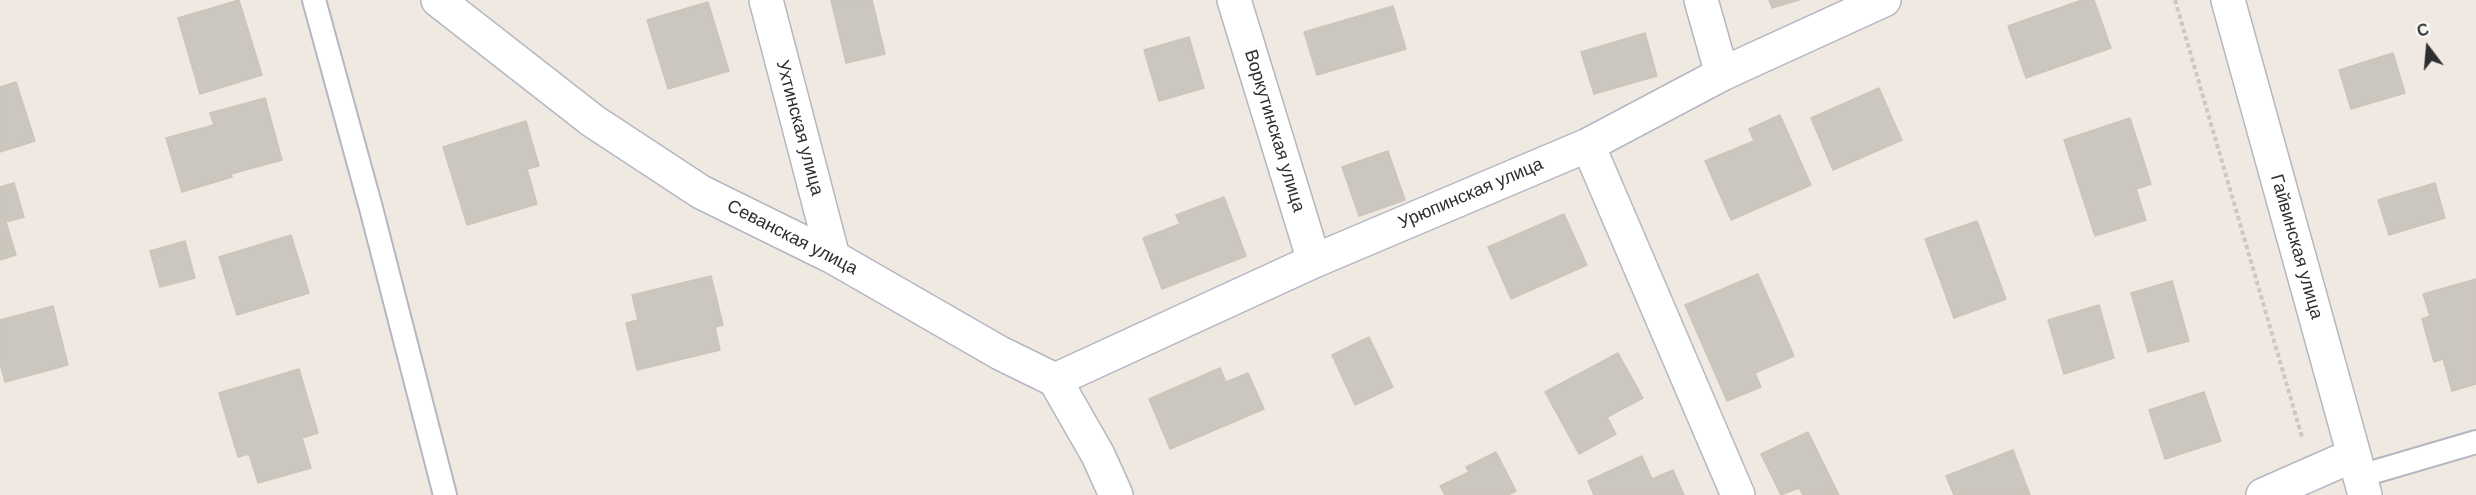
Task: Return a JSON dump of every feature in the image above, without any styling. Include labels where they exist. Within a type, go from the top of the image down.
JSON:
[{"type":"street","name":"Севанская улица","points":[[438,0],[593,121],[701,192],[833,257],[1000,353],[1054,380]]},
{"type":"street","name":"Ухтинская улица","points":[[766,0],[833,257]]},
{"type":"street","name":"Воркутинская улица","points":[[1234,0],[1314,261]]},
{"type":"street","points":[[1701,0],[1722,74]]},
{"type":"street","name":"Урюпинская улица","points":[[1054,380],[1314,261],[1588,145],[1722,74],[1884,0]]},
{"type":"street","name":"Гайвинская улица","points":[[2228,0],[2360,475]]},
{"type":"street","points":[[1588,145],[1738,495]]},
{"type":"street","points":[[1054,380],[1098,455],[1116,495]]},
{"type":"street","points":[[2264,495],[2312,474],[2360,475]]},
{"type":"lane","points":[[314,0],[372,208],[445,495]]},
{"type":"lane","points":[[2360,475],[2476,442]]},
{"type":"path","points":[[2175,0],[2312,474]]},
{"type":"building","points":[[239,0],[262,75],[200,94],[178,18]]},
{"type":"building","points":[[831,0],[872,0],[885,54],[846,63]]},
{"type":"building","points":[[1769,0],[1799,0],[1772,8]]},
{"type":"building","points":[[2082,0],[2094,0],[2111,48],[2026,78],[2008,26]]},
{"type":"building","points":[[708,2],[729,71],[668,89],[647,20]]},
{"type":"building","points":[[1393,6],[1406,49],[1317,75],[1304,32]]},
{"type":"building","points":[[1645,33],[1657,76],[1594,94],[1581,52]]},
{"type":"building","points":[[1189,37],[1204,88],[1159,101],[1144,50]]},
{"type":"building","points":[[2393,53],[2405,93],[2351,109],[2339,70]]},
{"type":"building","points":[[16,82],[35,141],[0,152],[0,87]]},
{"type":"building","points":[[1879,88],[1902,140],[1833,170],[1811,118]]},
{"type":"building","points":[[265,98],[282,160],[231,174],[232,177],[182,192],[166,138],[214,125],[210,113]]},
{"type":"building","points":[[1780,115],[1811,185],[1731,220],[1705,161],[1754,141],[1749,129]]},
{"type":"building","points":[[2130,118],[2151,184],[2136,189],[2146,220],[2095,236],[2064,140]]},
{"type":"building","points":[[526,121],[539,166],[527,169],[537,204],[467,225],[443,147]]},
{"type":"building","points":[[1388,151],[1405,200],[1359,216],[1342,167]]},
{"type":"building","points":[[14,183],[24,217],[6,222],[16,255],[0,260],[0,187]]},
{"type":"building","points":[[2435,183],[2445,218],[2389,235],[2378,200]]},
{"type":"building","points":[[1224,197],[1246,256],[1162,289],[1143,238],[1180,224],[1176,215]]},
{"type":"building","points":[[1564,214],[1587,265],[1511,299],[1488,247]]},
{"type":"building","points":[[1977,221],[2006,299],[1954,318],[1925,239]]},
{"type":"building","points":[[291,235],[309,293],[237,315],[219,257]]},
{"type":"building","points":[[185,241],[195,278],[160,287],[150,251]]},
{"type":"building","points":[[1758,274],[1794,356],[1755,373],[1761,387],[1727,401],[1685,305]]},
{"type":"building","points":[[711,276],[723,325],[715,327],[720,350],[637,370],[626,323],[638,320],[632,295]]},
{"type":"building","points":[[2476,279],[2476,384],[2452,391],[2443,359],[2434,362],[2422,319],[2430,316],[2423,294]]},
{"type":"building","points":[[2172,281],[2189,341],[2148,352],[2131,293]]},
{"type":"building","points":[[2099,305],[2114,358],[2064,374],[2048,320]]},
{"type":"building","points":[[53,306],[68,365],[5,382],[0,363],[0,320]]},
{"type":"building","points":[[1369,337],[1393,387],[1355,405],[1332,355]]},
{"type":"building","points":[[1618,353],[1643,398],[1607,417],[1616,434],[1579,454],[1545,392]]},
{"type":"building","points":[[1220,368],[1226,382],[1248,373],[1264,409],[1170,449],[1149,399]]},
{"type":"building","points":[[299,369],[318,433],[302,438],[311,468],[258,483],[249,454],[238,457],[219,393]]},
{"type":"building","points":[[2204,392],[2221,441],[2165,459],[2149,410]]},
{"type":"building","points":[[1808,432],[1839,495],[1803,495],[1799,488],[1781,495],[1761,454]]},
{"type":"building","points":[[2013,450],[2030,495],[1954,495],[1946,476]]},
{"type":"building","points":[[1496,452],[1516,491],[1508,495],[1445,495],[1440,486],[1469,472],[1466,467]]},
{"type":"building","points":[[1642,456],[1652,479],[1673,470],[1684,495],[1594,495],[1588,481]]}]
